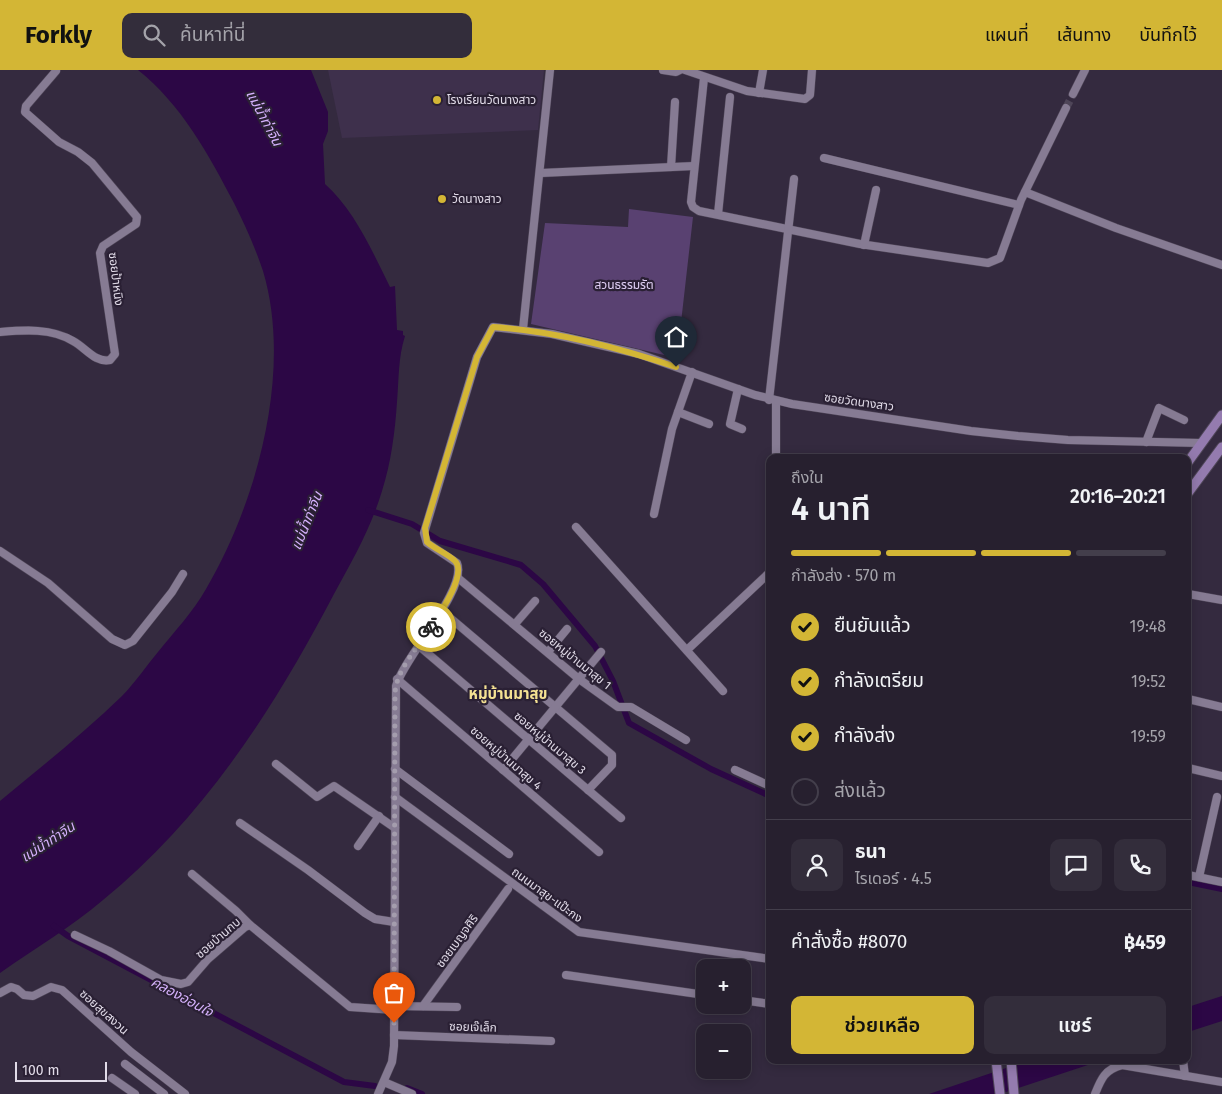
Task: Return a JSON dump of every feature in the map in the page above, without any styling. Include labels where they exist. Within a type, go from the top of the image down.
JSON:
[{"type":"main road","points":[[1191,458],[1222,415]]},
{"type":"main road","points":[[1191,489],[1221,449]]},
{"type":"main road","points":[[1000,1064],[1000,1094]]},
{"type":"main road","points":[[1010,1064],[1014,1094]]},
{"type":"street","points":[[523,329],[541,172],[550,70]]},
{"type":"street","points":[[663,70],[680,70]]},
{"type":"street","points":[[685,70],[704,78],[759,93],[808,98],[812,70]]},
{"type":"street","points":[[759,93],[763,70]]},
{"type":"street","points":[[1073,94],[1086,70]]},
{"type":"street","name":"ซอยป้าหนิง","points":[[0,332],[54,332],[76,342],[97,359],[110,360],[116,354],[100,253],[103,246],[136,224],[137,217],[84,156],[59,142],[25,112],[26,106],[56,72]]},
{"type":"street","points":[[704,78],[690,202],[693,207],[864,245],[993,263],[1000,258],[1019,205],[1066,108]]},
{"type":"street","points":[[718,214],[730,97]]},
{"type":"street","points":[[672,167],[675,102]]},
{"type":"street","points":[[824,158],[1019,205]]},
{"type":"street","points":[[541,172],[694,166]]},
{"type":"street","points":[[776,454],[773,400],[794,179]]},
{"type":"street","points":[[864,245],[876,190]]},
{"type":"street","points":[[1025,192],[1116,228],[1222,265]]},
{"type":"street","name":"ซอยวัดนางสาว","points":[[458,578],[457,563],[427,542],[425,530],[477,357],[493,327],[523,329],[639,354],[773,400],[971,431],[1068,440],[1201,443]]},
{"type":"street","points":[[654,514],[672,429],[692,372]]},
{"type":"street","points":[[738,389],[730,424],[742,429]]},
{"type":"street","points":[[1146,442],[1159,408],[1184,420]]},
{"type":"street","points":[[678,412],[710,424]]},
{"type":"street","points":[[576,527],[723,691]]},
{"type":"street","points":[[0,551],[48,583],[112,640],[125,645],[133,642],[184,574]]},
{"type":"street","points":[[687,650],[766,576]]},
{"type":"street","points":[[386,1094],[386,1084],[392,1062],[394,1035],[395,693],[397,679],[442,610],[458,578]]},
{"type":"street","name":"ซอยหมู่บ้านมาสุข 1","points":[[458,578],[579,678],[621,708],[631,707],[686,740]]},
{"type":"street","points":[[1191,595],[1222,600]]},
{"type":"street","points":[[515,624],[535,601]]},
{"type":"street","points":[[442,610],[555,708],[607,750],[614,759],[612,765],[588,790]]},
{"type":"street","points":[[548,652],[567,629]]},
{"type":"street","name":"ซอยหมู่บ้านมาสุข 3","points":[[419,646],[621,818]]},
{"type":"street","points":[[503,770],[601,652]]},
{"type":"street","name":"ซอยหมู่บ้านมาสุข 4","points":[[397,679],[600,852]]},
{"type":"street","points":[[1191,700],[1222,707]]},
{"type":"street","points":[[276,764],[317,797],[334,786],[395,828]]},
{"type":"street","points":[[395,769],[509,854]]},
{"type":"street","points":[[1191,769],[1222,776]]},
{"type":"street","points":[[735,770],[766,784]]},
{"type":"street","name":"ถนนมาสุข-แป๊ะกง","points":[[395,797],[579,932],[766,958]]},
{"type":"street","points":[[1199,877],[1217,797]]},
{"type":"street","points":[[358,846],[379,816]]},
{"type":"street","points":[[240,823],[374,919],[394,922]]},
{"type":"street","points":[[192,874],[236,911],[250,926]]},
{"type":"street","points":[[1191,876],[1222,882]]},
{"type":"street","name":"ซอยเบญจศิริ","points":[[423,1006],[508,889]]},
{"type":"street","name":"ซอยบ้านกบ","points":[[75,935],[110,951],[161,980],[181,984],[188,982],[208,959],[245,927],[250,926],[350,1007],[394,1008]]},
{"type":"street","points":[[566,975],[696,994]]},
{"type":"street","name":"ซอยสุขสงวน","points":[[0,994],[11,988],[30,996],[36,996],[51,987],[62,990],[131,1052],[185,1094]]},
{"type":"street","points":[[751,1001],[766,1003]]},
{"type":"street","points":[[394,1008],[423,1006],[457,1007]]},
{"type":"street","name":"ซอยเจ๊เล็ก","points":[[394,1035],[550,1041]]},
{"type":"street","points":[[125,1064],[164,1094]]},
{"type":"street","points":[[1184,1064],[1185,1076]]},
{"type":"street","points":[[1095,1094],[1108,1070],[1122,1065],[1222,1082]]},
{"type":"street","points":[[112,1078],[135,1094]]},
{"type":"street","points":[[378,1094],[386,1084]]},
{"type":"street","points":[[386,1084],[412,1094]]},
{"type":"shaded area","name":"โรงเรียนวัดนางสาว","points":[[328,70],[544,70],[538,130],[342,138]]},
{"type":"green space","name":"สวนธรรมรัต","points":[[629,209],[693,217],[677,358],[531,324],[545,223],[628,227]]},
{"type":"water","name":"แม่น้ำท่าจีน","points":[[138,70],[311,70],[328,112],[328,131],[323,144],[325,184],[354,219],[390,287],[395,286],[397,330],[403,331],[405,336],[400,360],[392,447],[388,470],[378,505],[354,557],[287,678],[234,759],[173,834],[139,868],[78,919],[0,973],[0,801],[78,737],[122,696],[183,622],[201,597],[241,517],[265,435],[272,393],[274,351],[271,310],[263,271],[253,245],[238,211],[193,131],[168,98]]},
{"type":"water","points":[[1222,996],[1222,1021],[1191,1031],[1191,1006]]},
{"type":"water","points":[[1018,1064],[1091,1064],[1000,1094],[929,1094]]},
{"type":"waterway","points":[[368,510],[412,524],[440,541],[521,565],[543,584],[595,646],[613,681],[629,723],[711,769],[766,794]]},
{"type":"waterway","points":[[1191,883],[1222,889]]},
{"type":"waterway","name":"คลองอ่อนใจ","points":[[54,926],[68,936],[344,1082],[375,1086]]},
{"type":"waterway","name":"คลองอ่อนใจ","points":[[407,1088],[422,1094]]},
{"type":"tunnel","points":[[1066,108],[1073,94]]},
{"type":"way so far","points":[[394,1023],[395,693],[397,679],[431,627]]},
{"type":"place","name":"โรงเรียนวัดนางสาว","points":[[437,100]]},
{"type":"place","name":"วัดนางสาว","points":[[442,199]]},
{"type":"district","name":"หมู่บ้านมาสุข","points":[[508,694]]},
{"type":"route","points":[[431,627],[458,578],[459,568],[454,559],[427,542],[424,533],[425,528],[477,357],[493,327],[523,329],[552,334],[639,354],[676,367]]}]
